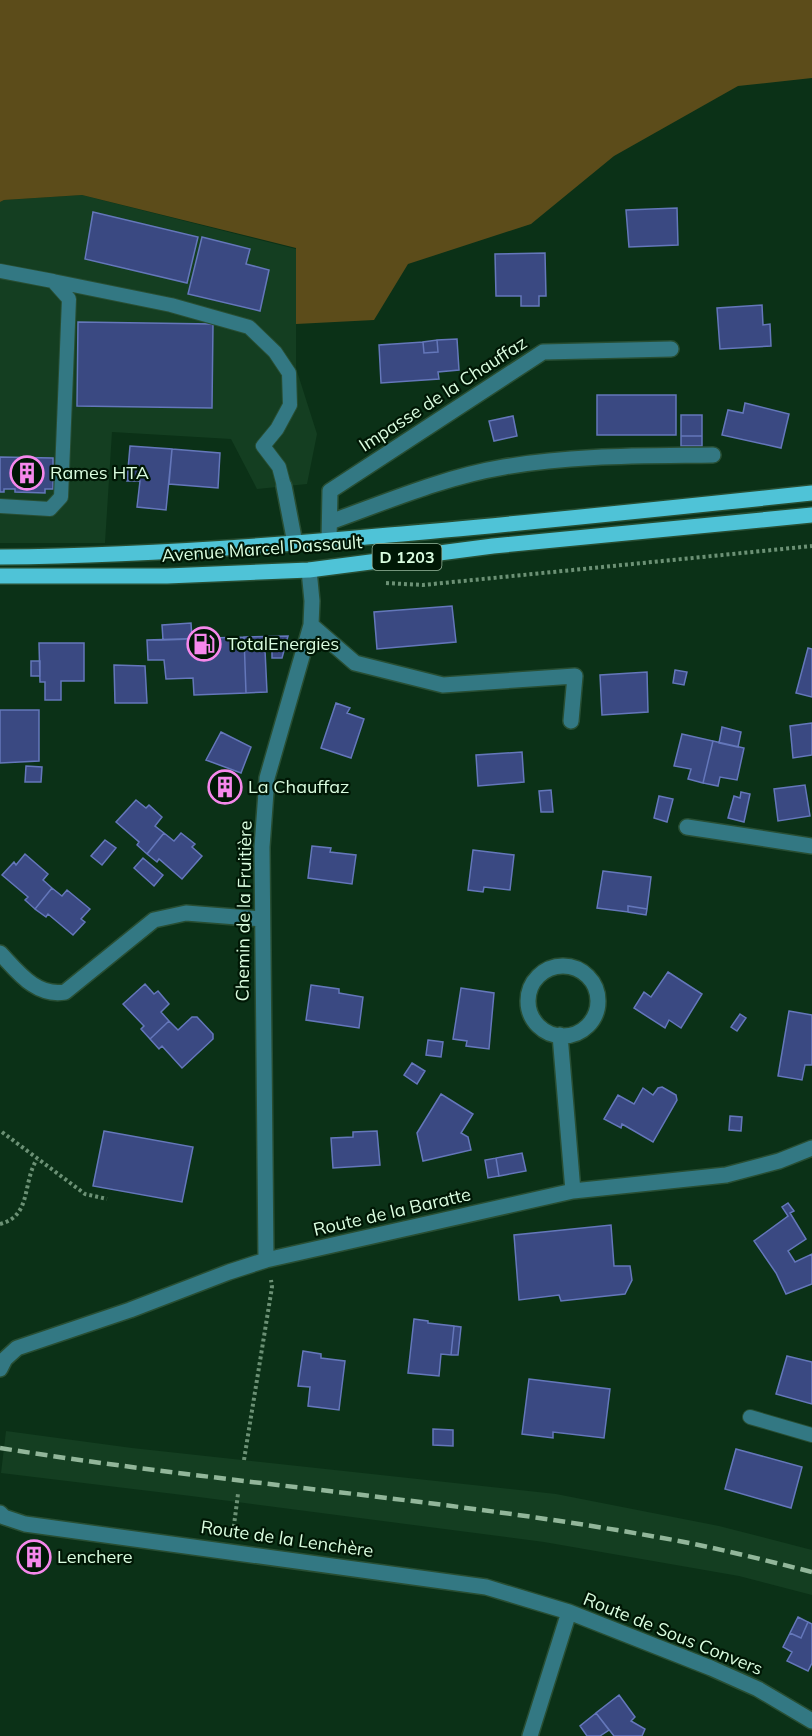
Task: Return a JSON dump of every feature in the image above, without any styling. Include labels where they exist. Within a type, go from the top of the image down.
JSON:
[{"type":"main road","name":"Avenue Marcel Dassault","points":[[0,557],[89,556],[329,542],[812,493]]},
{"type":"main road","name":"Avenue Marcel Dassault","points":[[0,576],[178,575],[309,570],[493,546],[812,515]]},
{"type":"street","name":"Impasse de la Chauffaz","points":[[329,542],[330,491],[543,352],[671,350]]},
{"type":"street","points":[[330,522],[431,486],[501,467],[575,457],[713,455]]},
{"type":"street","points":[[284,486],[295,543]]},
{"type":"street","name":"Chemin de la Fruitière","points":[[266,1260],[262,848],[267,778],[311,626],[312,601],[309,570]]},
{"type":"street","points":[[311,626],[355,663],[443,685],[574,676],[571,721]]},
{"type":"street","points":[[687,826],[812,846]]},
{"type":"street","points":[[0,953],[26,980],[41,990],[55,994],[65,992],[154,920],[186,914],[261,919]]},
{"type":"street","points":[[556,966],[568,966],[589,977],[598,999],[596,1011],[583,1030],[572,1035],[560,1035],[549,1033],[540,1027],[529,1008],[528,997],[537,977],[546,970],[556,966]]},
{"type":"street","points":[[560,1035],[573,1191]]},
{"type":"street","name":"Route de la Baratte","points":[[0,1369],[5,1359],[17,1348],[130,1310],[266,1260],[573,1191],[726,1175],[779,1161],[812,1148]]},
{"type":"street","name":"Route de la Lenchère","points":[[0,1513],[4,1517],[25,1524],[486,1587],[569,1612]]},
{"type":"street","name":"Route de Sous Convers","points":[[530,1736],[569,1612],[730,1676],[780,1701],[812,1721]]},
{"type":"lane","points":[[0,271],[171,305],[249,327],[275,352],[289,373],[290,405],[277,429],[263,446],[279,467],[284,486]]},
{"type":"lane","points":[[0,506],[50,509],[61,497],[69,299],[53,281]]},
{"type":"lane","points":[[750,1417],[812,1435]]},
{"type":"path","points":[[380,582],[423,585],[812,546]]},
{"type":"path","points":[[2,1132],[85,1194],[107,1199]]},
{"type":"path","points":[[0,1224],[13,1219],[20,1213],[30,1171],[38,1159]]},
{"type":"path","points":[[244,1460],[272,1287],[266,1260]]},
{"type":"path","points":[[230,1551],[238,1494]]},
{"type":"shaded area","points":[[0,0],[812,0],[812,78],[738,86],[614,156],[531,224],[408,264],[374,320],[296,324],[296,248],[82,195],[0,202]]},
{"type":"shaded area","points":[[82,195],[296,249],[296,368],[317,434],[307,484],[257,489],[231,439],[112,432],[105,543],[0,543],[0,202]]},
{"type":"shaded area","points":[[6,1431],[132,1448],[556,1494],[719,1526],[812,1550],[812,1595],[739,1576],[544,1542],[1,1473]]},
{"type":"building","points":[[677,208],[678,245],[629,247],[626,210]]},
{"type":"building","points":[[93,212],[198,237],[187,283],[85,259]]},
{"type":"building","points":[[202,237],[250,249],[246,264],[269,270],[260,311],[188,294]]},
{"type":"building","points":[[545,253],[546,296],[539,296],[539,306],[521,306],[521,296],[496,296],[495,254]]},
{"type":"building","points":[[762,305],[763,325],[770,324],[771,346],[720,349],[717,308]]},
{"type":"building","points":[[78,322],[213,324],[212,408],[77,406]]},
{"type":"building","points":[[457,339],[459,370],[438,372],[439,379],[381,383],[379,345],[423,342],[424,353],[438,352],[437,340]]},
{"type":"building","points":[[437,340],[438,352],[424,353],[423,342]]},
{"type":"building","points":[[597,395],[676,395],[676,435],[597,435]]},
{"type":"building","points":[[745,403],[789,414],[781,448],[722,435],[728,410],[743,413]]},
{"type":"building","points":[[681,415],[702,415],[702,436],[681,436]]},
{"type":"building","points":[[513,416],[517,436],[494,441],[489,421]]},
{"type":"building","points":[[681,436],[702,436],[702,446],[681,446]]},
{"type":"building","points":[[130,446],[172,449],[166,510],[137,507],[140,481],[127,481]]},
{"type":"building","points":[[172,449],[220,453],[218,488],[169,484]]},
{"type":"building","name":"Rames HTA","points":[[0,457],[53,458],[53,489],[45,489],[45,493],[15,492],[15,489],[4,489],[4,492],[0,492]]},
{"type":"building","points":[[452,606],[456,642],[377,649],[374,612]]},
{"type":"building","points":[[191,623],[192,639],[163,640],[162,625]]},
{"type":"building","points":[[288,636],[282,658],[272,658],[272,650],[265,650],[267,692],[246,693],[244,637]]},
{"type":"building","points":[[244,637],[246,693],[194,695],[193,678],[166,679],[164,660],[148,660],[147,640]]},
{"type":"building","points":[[39,643],[84,643],[84,681],[61,681],[61,700],[45,700],[45,682],[40,682]]},
{"type":"building","points":[[808,648],[812,649],[812,697],[796,693]]},
{"type":"building","points":[[31,661],[40,661],[40,676],[31,676]]},
{"type":"building","points":[[114,665],[145,666],[147,703],[115,703]]},
{"type":"building","points":[[675,670],[687,672],[684,685],[673,683]]},
{"type":"building","points":[[647,672],[648,712],[602,715],[600,675]]},
{"type":"building","points":[[336,703],[350,708],[347,713],[364,719],[351,758],[321,748]]},
{"type":"building","points":[[0,710],[39,710],[39,761],[0,763]]},
{"type":"building","points":[[812,723],[812,755],[793,758],[790,726]]},
{"type":"building","points":[[722,727],[741,732],[738,747],[719,743]]},
{"type":"building","points":[[221,732],[251,747],[241,773],[206,760]]},
{"type":"building","points":[[682,734],[713,741],[703,783],[688,779],[691,769],[674,766]]},
{"type":"building","points":[[713,741],[744,748],[737,780],[720,777],[718,786],[703,783]]},
{"type":"building","points":[[522,752],[524,782],[478,786],[476,755]]},
{"type":"building","points":[[26,766],[42,767],[41,782],[25,782]]},
{"type":"building","name":"La Chauffaz","points":[[214,779],[237,781],[237,794],[213,792]]},
{"type":"building","points":[[805,785],[810,816],[778,821],[774,789]]},
{"type":"building","points":[[551,790],[553,812],[541,812],[539,791]]},
{"type":"building","points":[[741,792],[750,794],[744,822],[728,818],[734,796],[740,798]]},
{"type":"building","points":[[659,796],[673,799],[667,822],[654,818]]},
{"type":"building","points":[[136,800],[146,808],[149,805],[162,817],[155,826],[164,833],[147,854],[137,845],[139,842],[116,822]]},
{"type":"building","points":[[164,833],[174,841],[181,833],[195,844],[192,847],[202,856],[182,879],[159,859],[157,862],[147,854]]},
{"type":"building","points":[[105,840],[116,848],[102,865],[91,856]]},
{"type":"building","points":[[312,846],[331,848],[330,852],[356,855],[352,884],[308,878]]},
{"type":"building","points":[[473,850],[514,855],[510,890],[484,887],[483,892],[468,890]]},
{"type":"building","points":[[25,854],[48,874],[43,880],[52,888],[35,909],[25,900],[28,897],[2,875],[14,862],[16,865]]},
{"type":"building","points":[[143,858],[163,875],[154,886],[134,868]]},
{"type":"building","points":[[603,871],[651,877],[647,909],[628,906],[628,912],[597,908]]},
{"type":"building","points":[[52,888],[62,896],[67,890],[90,909],[81,919],[85,922],[73,935],[48,914],[46,917],[35,909]]},
{"type":"building","points":[[628,906],[647,909],[646,915],[628,912]]},
{"type":"building","points":[[668,972],[702,994],[681,1028],[669,1020],[665,1028],[634,1008],[644,992],[651,997]]},
{"type":"building","points":[[145,984],[154,994],[158,991],[169,1004],[161,1012],[169,1021],[150,1039],[141,1029],[144,1026],[123,1004]]},
{"type":"building","points":[[311,985],[339,989],[339,993],[363,997],[359,1028],[306,1020]]},
{"type":"building","points":[[461,988],[494,993],[489,1049],[466,1046],[467,1041],[453,1039]]},
{"type":"building","points":[[789,1011],[812,1015],[812,1065],[805,1065],[802,1080],[778,1076]]},
{"type":"building","points":[[740,1014],[746,1018],[737,1031],[731,1027]]},
{"type":"building","points":[[192,1017],[197,1017],[213,1034],[213,1039],[182,1068],[162,1046],[159,1049],[150,1039],[169,1021],[178,1030]]},
{"type":"building","points":[[428,1040],[443,1042],[441,1057],[426,1055]]},
{"type":"building","points":[[412,1063],[425,1071],[417,1084],[404,1075]]},
{"type":"building","points":[[662,1087],[676,1095],[677,1100],[653,1142],[622,1124],[621,1128],[604,1119],[618,1095],[634,1104],[643,1088],[653,1095],[658,1088]]},
{"type":"building","points":[[441,1094],[473,1114],[461,1133],[468,1137],[471,1150],[423,1161],[417,1133]]},
{"type":"building","points":[[730,1116],[742,1117],[741,1131],[729,1130]]},
{"type":"building","points":[[104,1131],[193,1147],[182,1202],[93,1186]]},
{"type":"building","points":[[377,1131],[380,1165],[333,1168],[331,1138],[353,1137],[353,1132]]},
{"type":"building","points":[[522,1153],[526,1171],[499,1176],[496,1158]]},
{"type":"building","points":[[496,1158],[499,1176],[488,1178],[485,1160]]},
{"type":"building","points":[[788,1203],[794,1211],[790,1213],[806,1239],[788,1251],[795,1262],[812,1254],[812,1284],[786,1294],[776,1273],[754,1241],[788,1216],[782,1207]]},
{"type":"building","points":[[611,1225],[614,1266],[630,1266],[632,1280],[625,1294],[561,1301],[559,1295],[519,1300],[514,1235]]},
{"type":"building","points":[[414,1319],[454,1326],[451,1355],[441,1354],[439,1376],[408,1373]]},
{"type":"building","points":[[454,1326],[461,1327],[458,1355],[451,1355]]},
{"type":"building","points":[[303,1351],[321,1354],[321,1358],[345,1361],[339,1410],[308,1406],[310,1387],[298,1386]]},
{"type":"building","points":[[787,1356],[812,1362],[812,1404],[776,1394]]},
{"type":"building","points":[[529,1379],[610,1389],[604,1438],[553,1432],[553,1438],[522,1434]]},
{"type":"building","points":[[433,1429],[453,1430],[453,1446],[433,1445]]},
{"type":"building","points":[[736,1449],[802,1467],[791,1508],[725,1489]]},
{"type":"building","name":"Lenchere","points":[[26,1552],[42,1554],[41,1563],[25,1561]]},
{"type":"building","points":[[798,1617],[808,1622],[801,1638],[790,1633]]},
{"type":"building","points":[[808,1622],[812,1624],[812,1663],[808,1671],[787,1661],[792,1652],[783,1647],[790,1633],[801,1638]]},
{"type":"building","points":[[619,1695],[635,1717],[631,1721],[645,1729],[642,1736],[614,1736],[596,1713]]},
{"type":"building","points":[[596,1713],[609,1730],[600,1736],[587,1736],[580,1726]]},
{"type":"railway","points":[[0,1448],[575,1523],[696,1544],[812,1572]]},
{"type":"place","name":"Rames HTA","points":[[27,473]]},
{"type":"place","name":"TotalEnergies","points":[[204,644]]},
{"type":"place","name":"La Chauffaz","points":[[225,787]]},
{"type":"place","name":"Lenchere","points":[[34,1557]]}]
